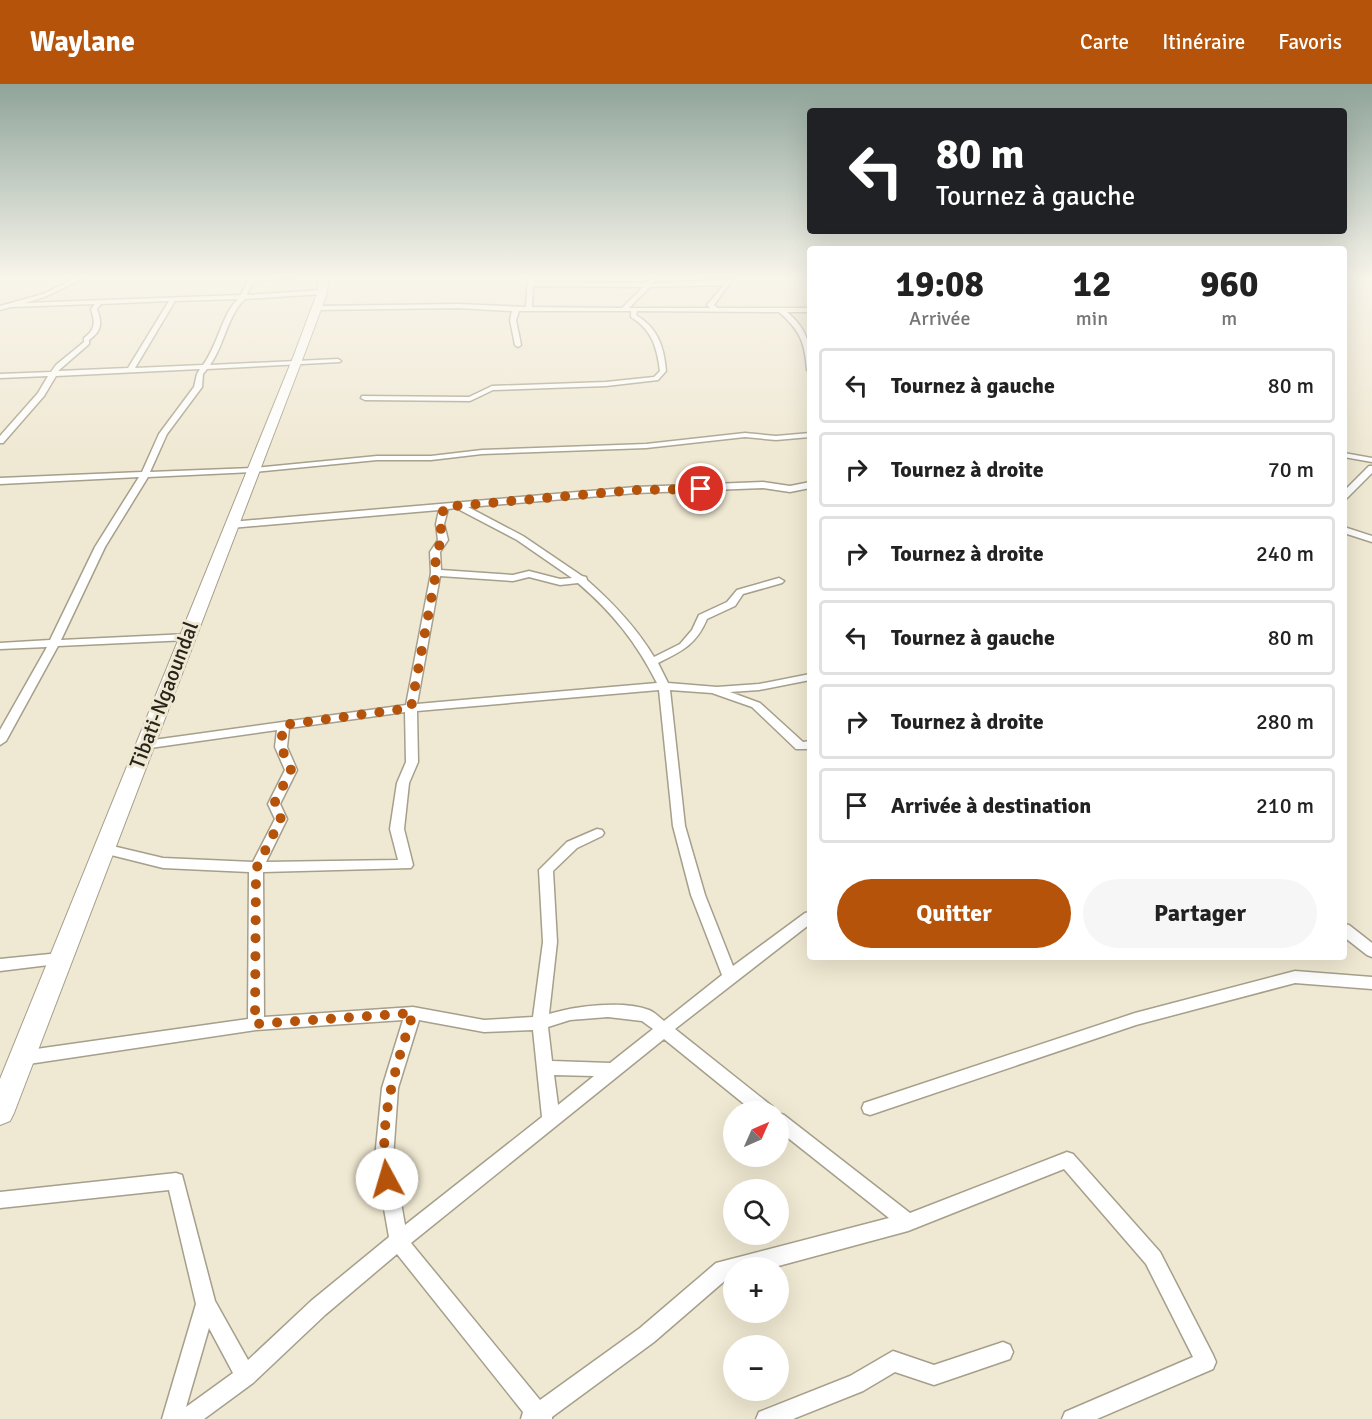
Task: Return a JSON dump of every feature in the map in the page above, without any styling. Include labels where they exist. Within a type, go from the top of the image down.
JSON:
[{"type":"highway","name":"Tibati-Ngaoundal","points":[[0,1113],[303,338]]},
{"type":"street","points":[[0,441],[41,394],[58,366],[83,348],[87,344],[87,338]]},
{"type":"street","points":[[131,369],[150,338]]},
{"type":"street","points":[[0,741],[55,642],[91,562],[145,475],[163,434],[198,388],[199,376],[216,352],[221,338]]},
{"type":"street","points":[[517,338],[518,345]]},
{"type":"street","points":[[365,398],[470,399],[492,388],[606,384],[656,379],[663,371],[661,350],[655,338]]},
{"type":"street","points":[[0,376],[338,361]]},
{"type":"street","points":[[0,481],[253,470],[377,458],[431,458],[487,452],[646,446],[745,435],[776,438],[807,435]]},
{"type":"street","points":[[1347,456],[1372,460]]},
{"type":"street","points":[[1347,493],[1372,468]]},
{"type":"street","points":[[231,525],[636,490],[763,485],[790,489],[807,486]]},
{"type":"street","points":[[458,505],[490,524],[505,527],[583,579],[640,640],[654,661],[664,686],[679,826],[698,895],[730,977]]},
{"type":"street","points":[[104,849],[160,862],[256,869],[326,864],[406,866],[397,829],[403,783],[412,762],[411,708],[436,573],[435,552],[443,540],[440,524],[444,507]]},
{"type":"street","points":[[1347,532],[1372,539]]},
{"type":"street","points":[[436,573],[513,578],[529,574],[560,582],[583,579]]},
{"type":"street","points":[[654,661],[684,646],[697,632],[703,617],[731,604],[740,592],[779,581]]},
{"type":"street","points":[[0,646],[188,637]]},
{"type":"street","points":[[143,745],[411,708],[664,686],[714,690],[759,687],[807,678]]},
{"type":"street","points":[[714,690],[756,705],[800,746],[807,745]]},
{"type":"street","points":[[255,1024],[256,869],[281,819],[274,804],[291,770],[281,747],[283,725]]},
{"type":"street","points":[[551,1120],[540,1023],[550,942],[546,870],[572,845],[597,833]]},
{"type":"street","points":[[188,1419],[246,1376],[318,1308],[399,1242],[730,977],[807,919]]},
{"type":"street","points":[[1347,931],[1372,951]]},
{"type":"street","points":[[0,965],[60,959]]},
{"type":"street","points":[[870,1108],[1135,1019],[1295,977],[1372,983]]},
{"type":"street","points":[[21,1058],[255,1024],[413,1013],[484,1026],[540,1023],[570,1014],[608,1011],[646,1015],[753,1101]]},
{"type":"street","points":[[413,1013],[390,1088],[384,1158],[399,1242],[537,1417],[647,1335],[723,1270]]},
{"type":"street","points":[[545,1068],[614,1070]]},
{"type":"street","points":[[789,1129],[908,1222]]},
{"type":"street","points":[[776,1257],[908,1222],[1067,1160],[1153,1258],[1206,1362],[1072,1419]]},
{"type":"street","points":[[0,1200],[176,1181],[206,1304],[246,1376]]},
{"type":"street","points":[[172,1419],[206,1304]]},
{"type":"street","points":[[766,1419],[856,1384],[893,1361],[934,1375],[1003,1352]]},
{"type":"route","points":[[387,1179],[384,1158],[390,1088],[413,1013],[255,1024],[256,869],[281,819],[274,804],[291,770],[281,747],[283,725],[411,708],[436,573],[435,552],[443,540],[444,531],[440,524],[444,507],[636,490],[701,489]]}]
